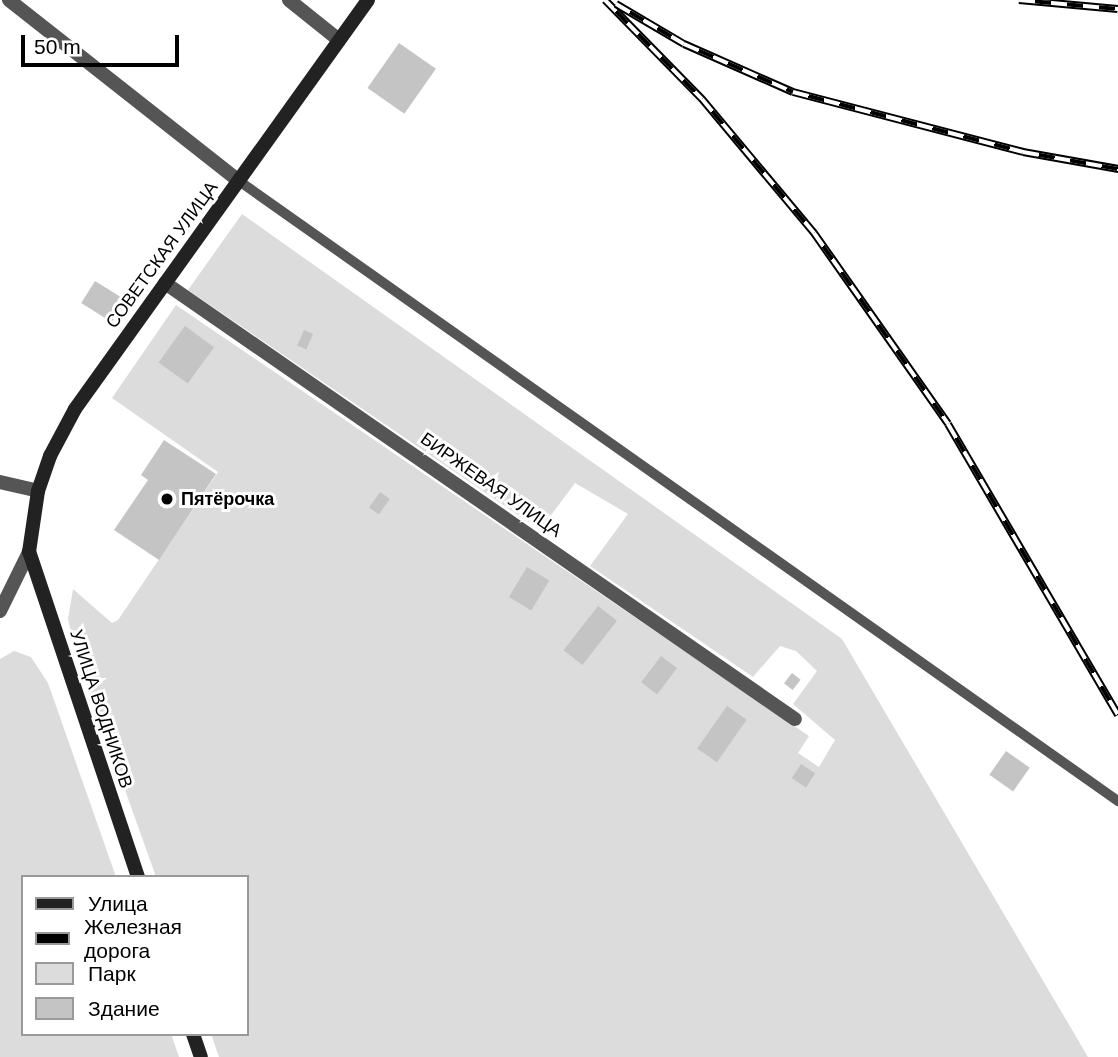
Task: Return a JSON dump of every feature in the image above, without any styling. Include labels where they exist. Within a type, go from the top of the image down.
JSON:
[{"type":"main road","name":"СОВЕТСКАЯ УЛИЦА","points":[[29,552],[38,491],[51,456],[75,409],[368,0]]},
{"type":"main road","name":"УЛИЦА ВОДНИКОВ","points":[[29,552],[137,875]]},
{"type":"main road","points":[[194,1036],[201,1057]]},
{"type":"street","points":[[9,0],[239,181]]},
{"type":"street","points":[[289,0],[340,40]]},
{"type":"street","name":"БИРЖЕВАЯ УЛИЦА","points":[[165,283],[795,719]]},
{"type":"street","points":[[0,482],[38,491]]},
{"type":"street","points":[[0,611],[29,552]]},
{"type":"lane","points":[[239,181],[1118,801]]},
{"type":"green space","points":[[242,214],[842,639],[1088,1057],[219,1057],[212,1036],[248,1036],[248,875],[155,875],[76,652],[68,619],[73,589],[112,623],[118,620],[218,472],[112,398],[176,305],[809,736],[798,753],[819,767],[835,740],[793,704],[817,671],[796,651],[780,646],[753,677],[590,566],[628,514],[575,483],[540,530],[188,290]]},
{"type":"green space","points":[[14,651],[31,657],[48,683],[115,875],[21,875],[21,1036],[172,1036],[179,1057],[0,1057],[0,659]]},
{"type":"building","points":[[399,43],[436,69],[404,114],[367,88]]},
{"type":"building","points":[[95,281],[126,300],[112,322],[81,303]]},
{"type":"building","points":[[185,326],[214,347],[188,384],[159,362]]},
{"type":"building","points":[[304,330],[313,334],[306,350],[297,346]]},
{"type":"building","points":[[164,440],[216,474],[159,560],[114,530],[148,480],[141,475]]},
{"type":"building","points":[[380,492],[390,499],[379,514],[369,508]]},
{"type":"building","points":[[527,567],[549,580],[531,610],[509,597]]},
{"type":"building","points":[[598,606],[617,621],[582,665],[564,650]]},
{"type":"building","points":[[661,656],[677,668],[657,694],[641,682]]},
{"type":"building","points":[[792,673],[801,680],[793,690],[784,683]]},
{"type":"building","points":[[727,706],[747,720],[717,762],[697,749]]},
{"type":"building","points":[[1006,751],[1030,768],[1013,791],[989,775]]},
{"type":"building","points":[[801,764],[815,773],[806,788],[792,778]]},
{"type":"railway","points":[[605,0],[702,99],[814,233],[948,424],[1118,715]]},
{"type":"railway","points":[[1019,0],[1118,9]]},
{"type":"railway","points":[[616,4],[684,44],[793,92],[1023,152],[1118,169]]},
{"type":"place","name":"Пятёрочка","points":[[167,499]]}]
